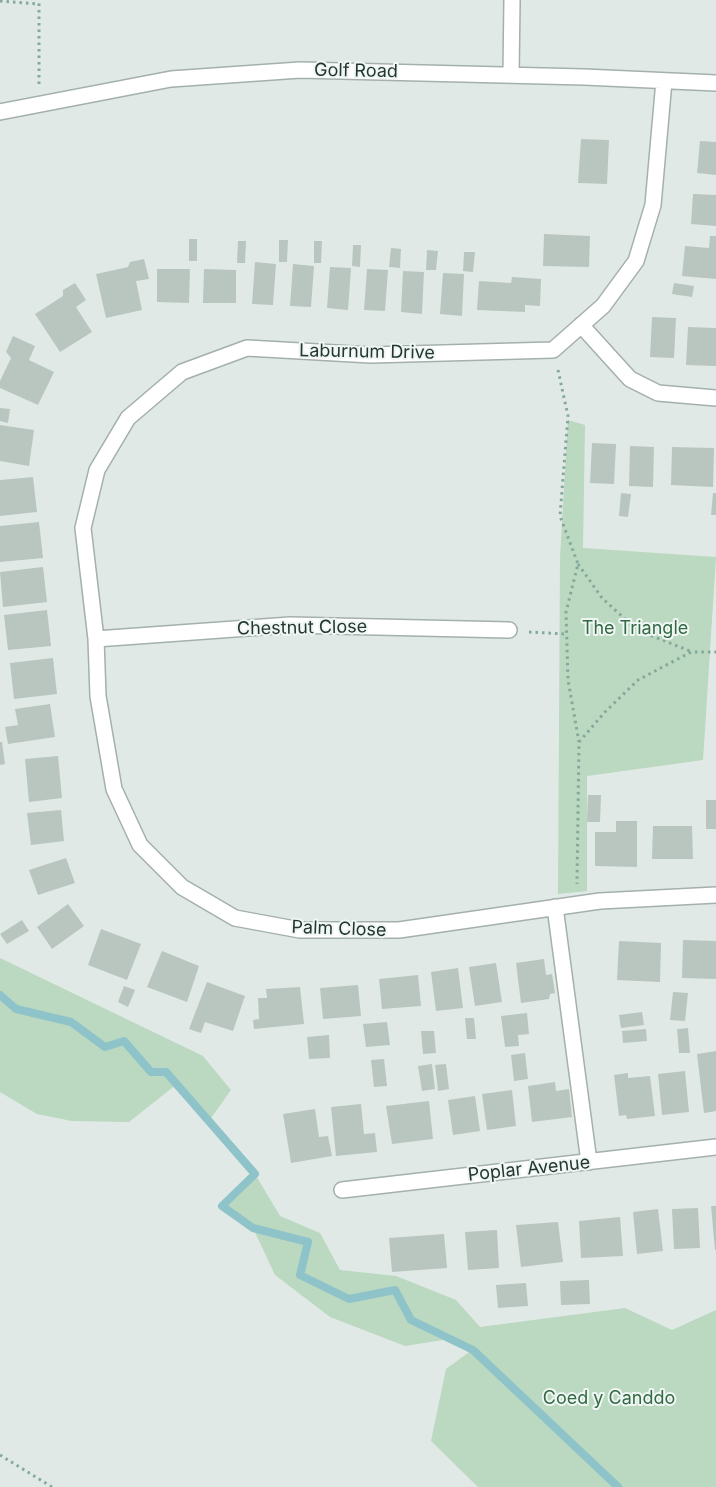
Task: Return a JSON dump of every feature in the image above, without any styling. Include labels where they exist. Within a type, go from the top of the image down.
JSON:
[{"type":"street","points":[[510,75],[512,0]]},
{"type":"street","name":"Golf Road","points":[[0,112],[171,79],[300,70],[510,75],[716,83]]},
{"type":"street","points":[[553,350],[603,306],[636,261],[653,205],[664,81]]},
{"type":"street","points":[[581,325],[630,378],[658,394],[716,398]]},
{"type":"street","name":"Laburnum Drive","points":[[96,639],[83,528],[97,470],[128,418],[182,372],[247,348],[371,355],[553,350]]},
{"type":"street","name":"Chestnut Close","points":[[96,639],[290,625],[509,630]]},
{"type":"street","name":"Palm Close","points":[[96,639],[98,696],[114,789],[140,845],[182,887],[235,918],[300,930],[398,930],[600,901],[716,895]]},
{"type":"street","points":[[555,907],[589,1162]]},
{"type":"street","name":"Poplar Avenue","points":[[342,1190],[716,1148]]},
{"type":"path","points":[[0,1],[39,2],[39,80]]},
{"type":"path","points":[[553,350],[568,416],[560,516],[578,564],[602,598],[637,630],[691,652],[716,652]]},
{"type":"path","points":[[576,904],[579,742],[568,680],[566,612],[578,564]]},
{"type":"path","points":[[509,630],[566,634]]},
{"type":"path","points":[[579,742],[638,680],[691,652]]},
{"type":"path","points":[[0,1455],[52,1487]]},
{"type":"green space","name":"The Triangle","points":[[568,420],[585,425],[583,548],[716,557],[703,760],[587,776],[587,891],[558,894],[560,557]]},
{"type":"green space","points":[[0,958],[203,1056],[231,1090],[209,1121],[177,1084],[129,1122],[72,1121],[37,1114],[0,1092]]},
{"type":"green space","name":"Coed y Canddo","points":[[255,1174],[280,1216],[320,1233],[340,1270],[396,1276],[456,1300],[480,1327],[625,1308],[672,1330],[716,1310],[716,1487],[478,1487],[431,1441],[446,1369],[472,1350],[449,1339],[405,1346],[330,1317],[275,1275],[253,1228],[222,1206]]},
{"type":"building","points":[[581,139],[609,140],[607,184],[578,183]]},
{"type":"building","points":[[700,141],[716,142],[716,175],[697,173]]},
{"type":"building","points":[[693,194],[716,195],[716,226],[691,224]]},
{"type":"building","points":[[544,234],[590,236],[589,267],[543,266]]},
{"type":"building","points":[[710,236],[716,236],[716,279],[682,276],[685,246],[709,248]]},
{"type":"building","points":[[189,239],[197,239],[197,261],[189,261]]},
{"type":"building","points":[[279,240],[288,240],[287,262],[279,262]]},
{"type":"building","points":[[238,241],[246,241],[245,263],[237,263]]},
{"type":"building","points":[[314,241],[322,241],[321,263],[314,263]]},
{"type":"building","points":[[353,245],[361,245],[360,267],[352,266]]},
{"type":"building","points":[[391,248],[401,249],[400,268],[389,267]]},
{"type":"building","points":[[427,250],[438,251],[436,270],[426,270]]},
{"type":"building","points":[[464,252],[475,252],[473,272],[463,271]]},
{"type":"building","points":[[144,259],[149,279],[136,281],[142,310],[106,318],[96,274],[128,267],[130,262]]},
{"type":"building","points":[[255,262],[276,264],[273,305],[252,304]]},
{"type":"building","points":[[293,264],[314,266],[311,307],[290,306]]},
{"type":"building","points":[[330,267],[351,268],[348,310],[327,308]]},
{"type":"building","points":[[157,269],[190,269],[189,303],[157,302]]},
{"type":"building","points":[[204,269],[236,270],[236,303],[203,303]]},
{"type":"building","points":[[367,269],[388,270],[385,311],[364,310]]},
{"type":"building","points":[[403,271],[424,272],[422,314],[401,312]]},
{"type":"building","points":[[443,273],[464,274],[462,316],[440,314]]},
{"type":"building","points":[[512,277],[541,279],[540,306],[525,305],[525,312],[477,310],[479,281],[511,283]]},
{"type":"building","points":[[75,283],[86,300],[76,307],[92,332],[60,352],[35,314],[63,296],[63,290]]},
{"type":"building","points":[[674,283],[694,286],[692,297],[672,294]]},
{"type":"building","points":[[652,317],[676,318],[674,358],[650,357]]},
{"type":"building","points":[[688,327],[716,328],[716,366],[686,365]]},
{"type":"building","points":[[13,336],[35,346],[29,360],[54,372],[38,405],[0,388],[0,381],[11,358],[6,352]]},
{"type":"building","points":[[0,408],[10,409],[8,423],[0,421]]},
{"type":"building","points":[[0,425],[34,430],[29,466],[0,461]]},
{"type":"building","points":[[592,443],[616,444],[614,484],[590,483]]},
{"type":"building","points":[[630,446],[654,447],[653,487],[629,486]]},
{"type":"building","points":[[672,447],[714,448],[713,487],[671,485]]},
{"type":"building","points":[[33,477],[37,512],[0,516],[0,480]]},
{"type":"building","points":[[621,493],[631,494],[628,517],[619,516]]},
{"type":"building","points":[[713,493],[716,493],[716,515],[711,515]]},
{"type":"building","points":[[39,522],[43,558],[0,562],[0,526]]},
{"type":"building","points":[[43,567],[47,602],[3,607],[0,572]]},
{"type":"building","points":[[47,610],[51,646],[8,650],[4,615]]},
{"type":"building","points":[[53,658],[57,694],[14,699],[10,663]]},
{"type":"building","points":[[50,704],[55,737],[8,744],[5,727],[18,725],[15,709]]},
{"type":"building","points":[[0,742],[2,742],[5,764],[0,765]]},
{"type":"building","points":[[58,756],[62,798],[29,802],[25,759]]},
{"type":"building","points":[[588,795],[601,795],[600,822],[587,822]]},
{"type":"building","points":[[706,800],[716,800],[716,829],[706,829]]},
{"type":"building","points":[[61,810],[64,841],[31,845],[27,813]]},
{"type":"building","points":[[616,821],[637,821],[637,867],[595,866],[595,832],[616,832]]},
{"type":"building","points":[[653,826],[692,826],[693,859],[652,859]]},
{"type":"building","points":[[66,858],[75,883],[38,895],[29,870]]},
{"type":"building","points":[[68,904],[84,926],[52,949],[37,927]]},
{"type":"building","points":[[22,920],[29,931],[7,944],[0,934]]},
{"type":"building","points":[[101,929],[141,944],[127,980],[88,965]]},
{"type":"building","points":[[683,940],[716,941],[716,979],[682,978]]},
{"type":"building","points":[[619,941],[661,943],[660,982],[617,980]]},
{"type":"building","points":[[162,951],[199,966],[187,1002],[147,987]]},
{"type":"building","points":[[544,959],[546,975],[552,974],[555,993],[550,994],[549,999],[521,1003],[516,963]]},
{"type":"building","points":[[496,963],[502,1002],[475,1006],[469,967]]},
{"type":"building","points":[[458,968],[463,1008],[436,1011],[431,972]]},
{"type":"building","points":[[418,975],[421,1006],[382,1009],[379,979]]},
{"type":"building","points":[[207,982],[245,996],[233,1031],[205,1022],[201,1033],[189,1029]]},
{"type":"building","points":[[358,985],[361,1016],[323,1019],[320,988]]},
{"type":"building","points":[[124,986],[135,990],[128,1007],[118,1002]]},
{"type":"building","points":[[300,987],[304,1024],[254,1029],[253,1020],[259,1019],[258,998],[267,998],[266,989]]},
{"type":"building","points":[[673,992],[688,993],[685,1021],[670,1020]]},
{"type":"building","points":[[642,1012],[644,1025],[621,1028],[619,1015]]},
{"type":"building","points":[[527,1013],[529,1034],[518,1035],[519,1046],[505,1047],[501,1016]]},
{"type":"building","points":[[465,1018],[474,1018],[476,1039],[467,1039]]},
{"type":"building","points":[[387,1022],[390,1045],[366,1047],[363,1024]]},
{"type":"building","points":[[688,1028],[690,1053],[679,1053],[677,1029]]},
{"type":"building","points":[[646,1029],[647,1041],[623,1043],[622,1031]]},
{"type":"building","points":[[421,1031],[434,1031],[436,1053],[423,1054]]},
{"type":"building","points":[[329,1035],[330,1058],[309,1059],[307,1037]]},
{"type":"building","points":[[716,1051],[716,1111],[704,1113],[697,1054]]},
{"type":"building","points":[[525,1053],[528,1079],[514,1081],[511,1055]]},
{"type":"building","points":[[384,1059],[387,1086],[374,1087],[371,1060]]},
{"type":"building","points":[[432,1064],[435,1089],[422,1091],[418,1066]]},
{"type":"building","points":[[446,1064],[449,1089],[438,1091],[435,1065]]},
{"type":"building","points":[[685,1071],[689,1112],[662,1115],[658,1074]]},
{"type":"building","points":[[628,1073],[628,1078],[650,1076],[655,1116],[627,1119],[626,1115],[619,1116],[614,1075]]},
{"type":"building","points":[[555,1082],[556,1091],[569,1089],[572,1117],[532,1122],[528,1086]]},
{"type":"building","points":[[512,1090],[516,1126],[487,1130],[482,1094]]},
{"type":"building","points":[[475,1096],[480,1131],[453,1135],[448,1100]]},
{"type":"building","points":[[429,1101],[433,1139],[392,1144],[386,1106]]},
{"type":"building","points":[[361,1104],[364,1134],[375,1133],[377,1152],[336,1156],[331,1107]]},
{"type":"building","points":[[315,1109],[319,1137],[328,1136],[332,1156],[291,1163],[283,1114]]},
{"type":"building","points":[[711,1206],[716,1206],[716,1250],[715,1250]]},
{"type":"building","points":[[698,1208],[700,1248],[674,1249],[672,1209]]},
{"type":"building","points":[[658,1209],[663,1251],[637,1254],[633,1212]]},
{"type":"building","points":[[620,1217],[623,1256],[581,1258],[579,1221]]},
{"type":"building","points":[[558,1222],[563,1262],[521,1267],[516,1225]]},
{"type":"building","points":[[497,1230],[499,1268],[468,1270],[465,1232]]},
{"type":"building","points":[[444,1234],[447,1268],[392,1272],[389,1238]]},
{"type":"building","points":[[589,1280],[590,1304],[561,1305],[560,1281]]},
{"type":"building","points":[[526,1283],[528,1306],[498,1308],[496,1285]]},
{"type":"waterway","points":[[0,995],[16,1009],[71,1022],[105,1047],[124,1041],[151,1072],[166,1072],[255,1174],[222,1206],[253,1228],[308,1242],[300,1275],[349,1299],[395,1290],[411,1320],[473,1350],[618,1487]]}]
